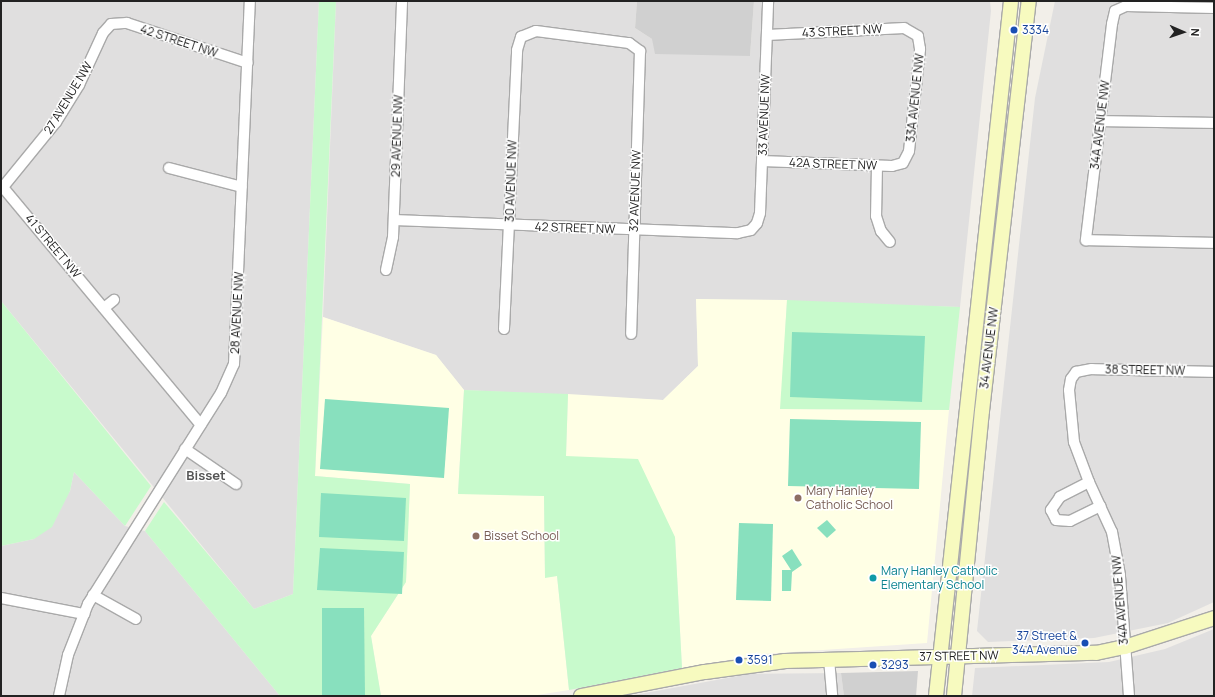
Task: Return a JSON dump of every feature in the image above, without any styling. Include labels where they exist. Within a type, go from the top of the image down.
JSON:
[{"type":"main road","name":"34 AVENUE NW","points":[[936,696],[1011,1]]},
{"type":"main road","name":"34 AVENUE NW","points":[[954,696],[982,411],[1029,1]]},
{"type":"main road","name":"37 STREET NW","points":[[581,696],[736,667],[829,659],[1096,652],[1125,647],[1214,618]]},
{"type":"street","name":"28 AVENUE NW","points":[[59,696],[68,655],[93,595],[227,382],[236,356],[250,1]]},
{"type":"street","name":"29 AVENUE NW","points":[[386,270],[393,241],[402,1]]},
{"type":"street","name":"33 AVENUE NW","points":[[754,228],[759,218],[768,1]]},
{"type":"street","name":"34A AVENUE NW","points":[[1214,8],[1126,6],[1116,11],[1112,24],[1086,240],[1214,243]]},
{"type":"street","name":"42 STREET NW","points":[[111,24],[126,23],[248,63]]},
{"type":"street","name":"27 AVENUE NW","points":[[2,186],[56,122],[79,85],[103,33],[111,24]]},
{"type":"street","name":"43 STREET NW","points":[[767,35],[897,28],[915,33]]},
{"type":"street","name":"30 AVENUE NW","points":[[504,329],[518,43],[524,34],[543,31],[629,43],[638,49]]},
{"type":"street","name":"33A AVENUE NW","points":[[903,163],[909,151],[920,49],[920,41],[915,33]]},
{"type":"street","name":"32 AVENUE NW","points":[[631,334],[641,57],[638,49]]},
{"type":"street","points":[[1101,121],[1214,123]]},
{"type":"street","name":"42A STREET NW","points":[[762,161],[877,166],[903,163]]},
{"type":"street","points":[[877,166],[876,216],[881,230],[890,242]]},
{"type":"street","points":[[168,168],[242,187]]},
{"type":"street","name":"41 STREET NW","points":[[2,186],[201,425]]},
{"type":"street","name":"42 STREET NW","points":[[394,220],[738,233],[748,232],[754,228]]},
{"type":"street","points":[[104,308],[114,300]]},
{"type":"street","name":"38 STREET NW","points":[[1076,372],[1092,369],[1214,372]]},
{"type":"street","name":"34A AVENUE NW","points":[[1076,372],[1069,390],[1074,442],[1089,482],[1112,532],[1120,575],[1128,696]]},
{"type":"street","points":[[185,450],[236,484]]},
{"type":"street","points":[[1089,482],[1060,497],[1051,510],[1056,520],[1070,521],[1101,506]]},
{"type":"street","points":[[93,595],[136,619]]},
{"type":"street","points":[[1,598],[84,614]]},
{"type":"street","points":[[829,659],[832,696]]},
{"type":"shaded area","points":[[1,1],[319,1],[293,594],[254,609],[1,301]]},
{"type":"shaded area","points":[[336,1],[637,1],[635,28],[652,39],[750,56],[754,1],[990,1],[991,11],[960,307],[696,299],[698,366],[663,400],[464,390],[436,355],[323,317]]},
{"type":"shaded area","points":[[637,1],[754,1],[750,56],[655,54],[652,39],[635,28]]},
{"type":"shaded area","points":[[1055,1],[1214,1],[1214,602],[1168,623],[1094,638],[988,642],[977,631],[1035,98]]},
{"type":"shaded area","name":"Mary Hanley Catholic School","points":[[696,299],[787,300],[781,409],[949,410],[927,643],[763,654],[682,668],[675,537],[566,456],[568,394],[663,400],[698,366]]},
{"type":"shaded area","name":"Bisset School","points":[[323,317],[436,355],[464,390],[458,493],[544,496],[545,577],[557,576],[569,690],[531,696],[381,696],[371,636],[406,582],[410,484],[315,476]]},
{"type":"shaded area","points":[[74,472],[125,526],[145,531],[280,696],[1,696],[1,546],[34,539],[70,491]]},
{"type":"shaded area","points":[[1214,629],[1214,696],[972,696],[975,668],[1109,662],[1165,649]]},
{"type":"shaded area","points":[[918,671],[916,696],[844,696],[841,673]]},
{"type":"shaded area","points":[[841,673],[844,696],[629,696],[749,674]]},
{"type":"green space","points":[[319,1],[336,1],[315,476],[410,484],[406,582],[371,636],[381,696],[280,696],[145,531],[164,502],[254,609],[293,594]]},
{"type":"green space","points":[[787,300],[960,307],[949,410],[780,409]]},
{"type":"green space","points":[[1,301],[151,486],[125,526],[74,472],[70,491],[52,527],[34,539],[1,546]]},
{"type":"green space","points":[[792,332],[925,336],[922,402],[790,397]]},
{"type":"green space","points":[[464,390],[568,394],[566,456],[638,459],[675,537],[682,668],[569,690],[557,576],[545,578],[544,496],[458,494]]},
{"type":"green space","points":[[325,399],[449,408],[444,478],[320,469]]},
{"type":"green space","points":[[790,419],[921,422],[919,489],[788,486]]},
{"type":"green space","points":[[321,493],[406,498],[404,541],[319,537]]},
{"type":"green space","points":[[827,520],[836,530],[827,538],[817,528]]},
{"type":"green space","points":[[739,523],[773,524],[771,601],[736,600]]},
{"type":"green space","points":[[320,548],[404,552],[402,594],[317,590]]},
{"type":"green space","points":[[792,549],[802,565],[792,572],[791,591],[782,591],[782,570],[791,570],[782,556]]},
{"type":"green space","points":[[322,608],[364,608],[365,696],[322,696]]},
{"type":"place","name":"3334","points":[[1014,30]]},
{"type":"place","name":"Mary Hanley Catholic School","points":[[798,498]]},
{"type":"place","name":"Bisset School","points":[[476,536]]},
{"type":"place","name":"Mary Hanley Catholic Elementary School","points":[[873,578]]},
{"type":"place","name":"37 Street & 34A Avenue","points":[[1085,643]]},
{"type":"place","name":"3591","points":[[739,660]]},
{"type":"place","name":"3293","points":[[873,665]]},
{"type":"district","name":"Bisset","points":[[206,475]]}]
